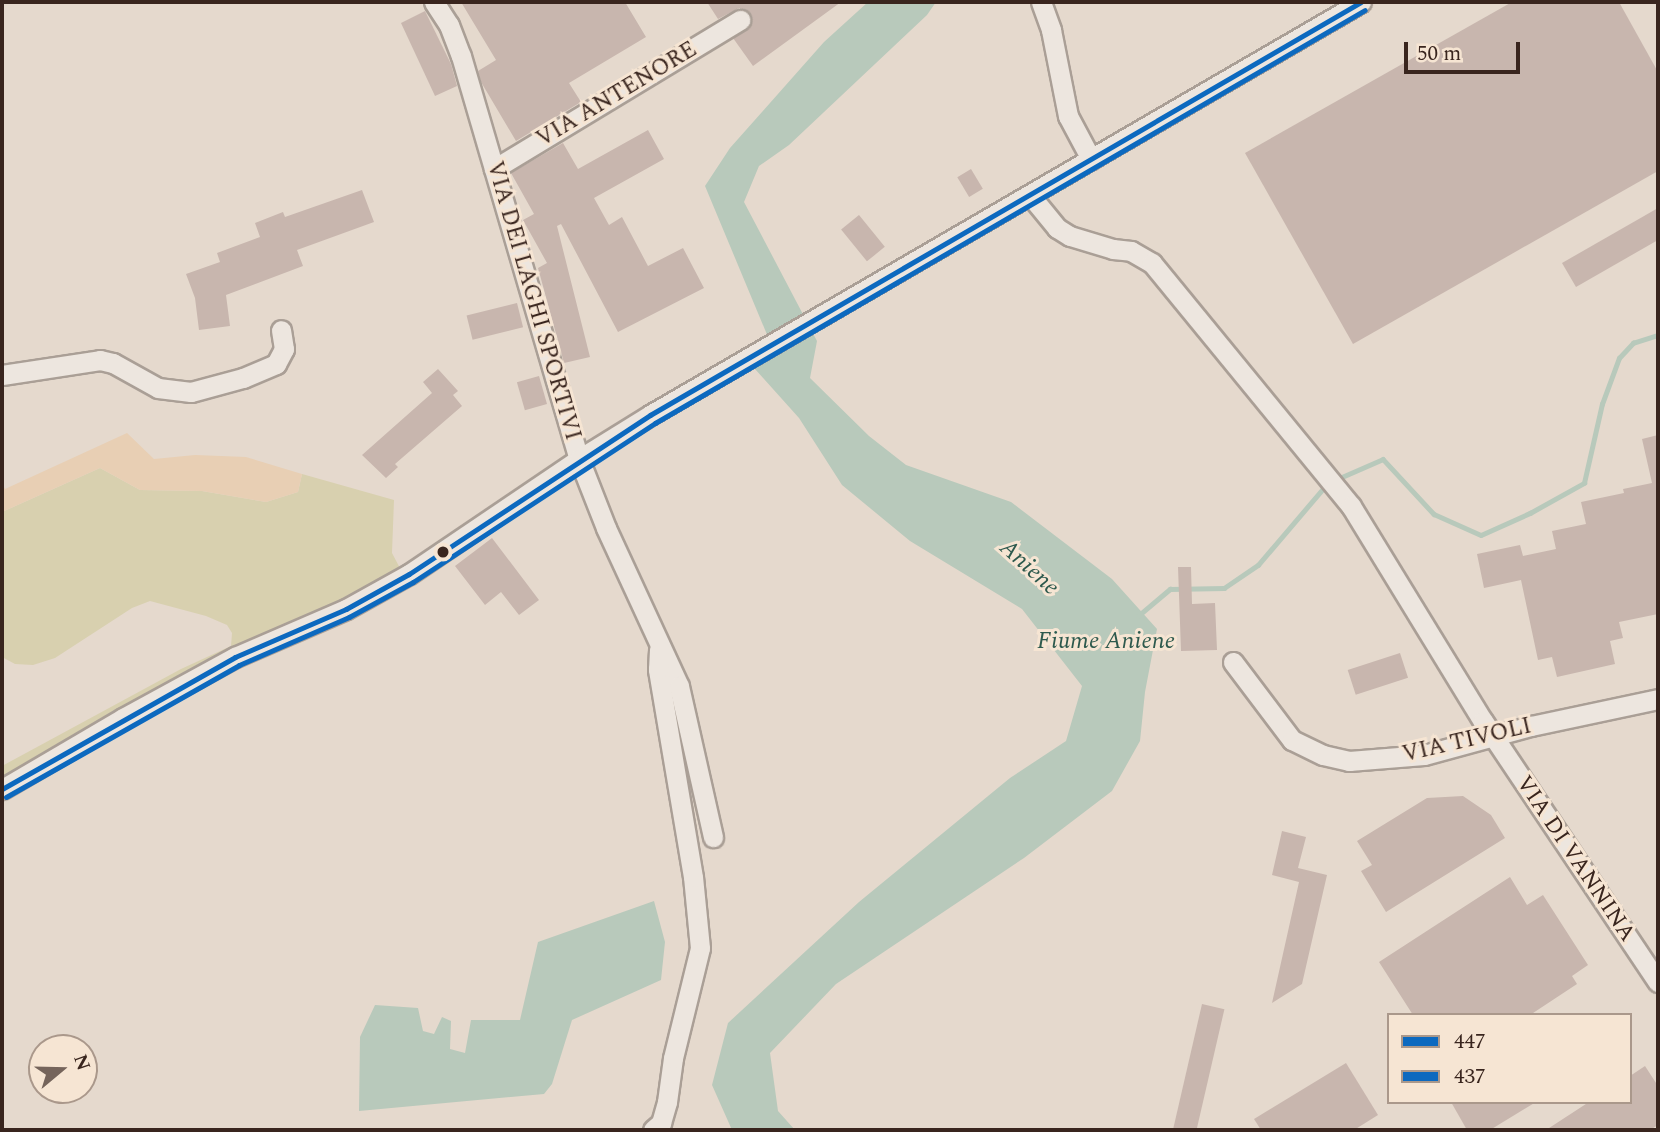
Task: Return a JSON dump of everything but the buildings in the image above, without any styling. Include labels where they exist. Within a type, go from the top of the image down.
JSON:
[{"type":"street","name":"VIA DEI LAGHI SPORTIVI","points":[[434,2],[458,48],[579,459],[606,528],[679,685],[713,837]]},
{"type":"street","points":[[1041,2],[1051,30],[1068,116],[1091,159]]},
{"type":"street","points":[[2,789],[123,718],[235,657],[346,608],[409,574],[579,459],[1361,2]]},
{"type":"street","name":"VIA ANTENORE","points":[[494,169],[740,20]]},
{"type":"street","name":"VIA DI VANNINA","points":[[1030,194],[1057,229],[1070,236],[1113,249],[1131,251],[1152,263],[1350,506],[1493,736],[1658,982]]},
{"type":"street","points":[[2,375],[100,360],[113,363],[158,388],[191,391],[243,378],[276,364],[284,349],[281,330]]},
{"type":"street","points":[[653,1130],[661,1123],[667,1102],[673,1058],[700,948],[693,877],[658,669],[659,644]]},
{"type":"street","name":"VIA TIVOLI","points":[[1233,663],[1292,740],[1335,759],[1362,761],[1424,755],[1493,736],[1658,699]]},
{"type":"shaded area","points":[[100,468],[140,490],[202,491],[266,502],[298,492],[302,474],[394,500],[392,553],[402,572],[2,783],[2,766],[181,669],[231,646],[232,633],[227,625],[206,616],[150,601],[132,608],[55,658],[33,665],[15,664],[2,657],[2,512]]},
{"type":"sand","points":[[127,433],[154,459],[195,455],[246,457],[302,474],[298,492],[266,502],[202,491],[140,490],[100,468],[2,512],[2,483],[5,489]]},
{"type":"water","name":"Fiume Aniene","points":[[868,2],[936,2],[927,15],[789,145],[759,166],[744,202],[817,341],[810,378],[869,436],[906,465],[1011,502],[1112,579],[1157,629],[1145,692],[1140,741],[1112,791],[1024,858],[836,984],[770,1053],[778,1111],[795,1130],[732,1130],[712,1085],[728,1023],[859,902],[1010,778],[1066,741],[1082,686],[1022,609],[910,541],[842,485],[799,418],[755,369],[768,337],[705,186],[730,148],[824,42]]},
{"type":"water","points":[[654,901],[665,942],[661,980],[572,1020],[552,1084],[544,1094],[359,1111],[360,1037],[375,1005],[418,1008],[423,1031],[434,1034],[442,1017],[451,1021],[450,1049],[465,1053],[471,1020],[520,1020],[538,942]]},
{"type":"waterway","points":[[1335,480],[1383,459],[1434,514],[1481,535],[1530,513],[1584,483],[1602,404],[1619,358],[1633,343],[1658,335]]},
{"type":"waterway","points":[[1138,616],[1170,589],[1224,588],[1258,565],[1327,484]]},
{"type":"transit line","name":"447","points":[[2,789],[235,657],[346,609],[409,574],[650,415],[1361,2]]},
{"type":"transit line","name":"437","points":[[6,797],[239,665],[349,617],[413,582],[655,423],[1365,10]]},
{"type":"water label","name":"Aniene","points":[[1029,568]]}]
